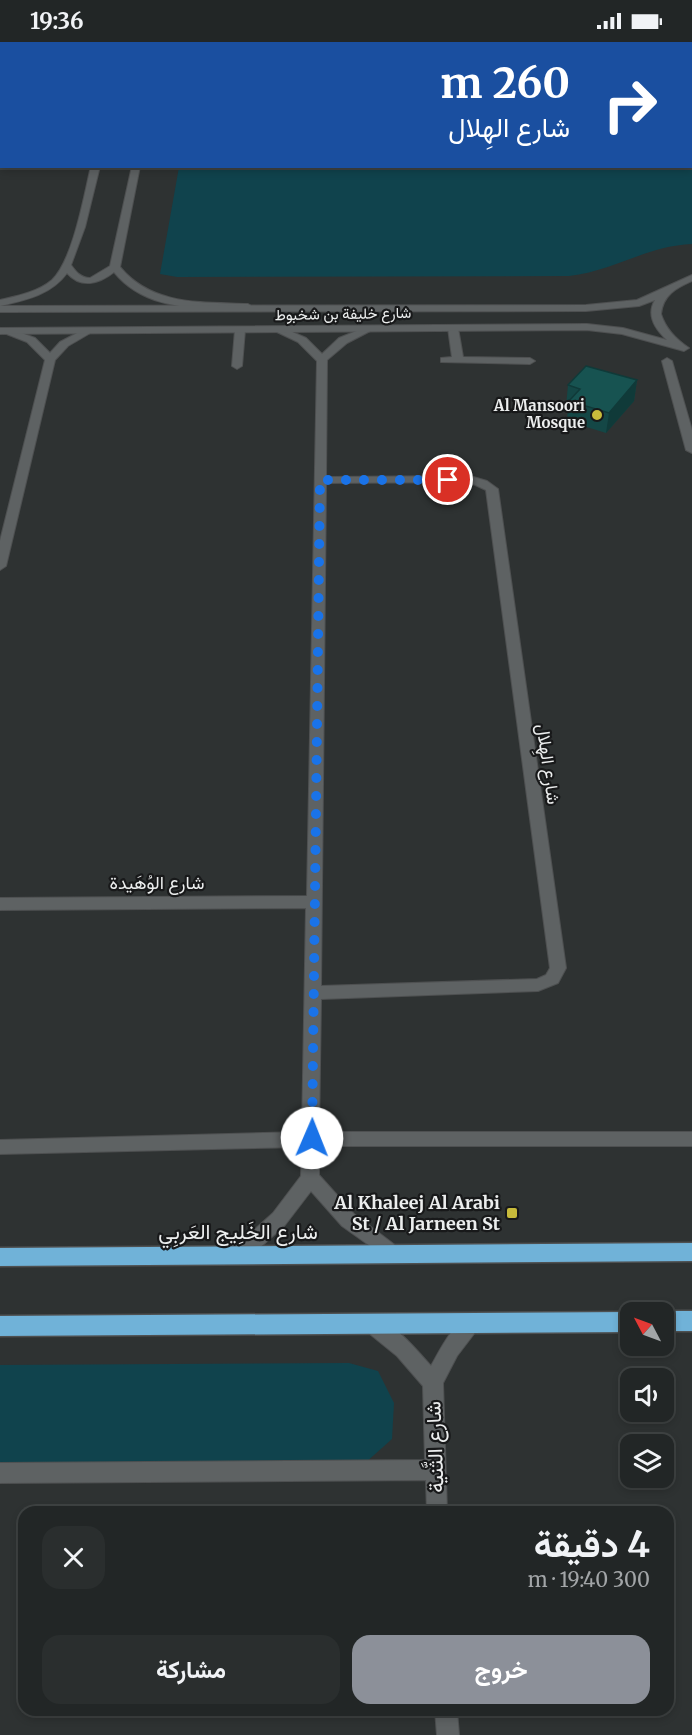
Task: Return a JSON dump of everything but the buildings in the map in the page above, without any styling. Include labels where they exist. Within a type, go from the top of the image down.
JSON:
[{"type":"highway","name":"شارع الخَلِيج العَربِي","points":[[0,1257],[692,1252]]},
{"type":"highway","points":[[674,1321],[692,1321]]},
{"type":"highway","points":[[0,1326],[620,1322]]},
{"type":"street","points":[[0,303],[46,288],[56,281],[67,266],[95,168]]},
{"type":"street","points":[[67,266],[72,274],[84,281],[102,277],[115,267],[136,168]]},
{"type":"street","points":[[115,267],[123,280],[131,287],[160,299],[183,303],[254,307]]},
{"type":"street","name":"شارع خليفة بن شخبوط","points":[[0,309],[586,308],[639,303],[663,293],[679,282],[692,278]]},
{"type":"street","points":[[663,293],[655,306],[656,321],[666,335],[688,350]]},
{"type":"street","name":"شارع خليفة بن شخبوط","points":[[4,331],[587,327],[623,331],[688,350]]},
{"type":"street","points":[[453,328],[458,360]]},
{"type":"street","points":[[238,1256],[279,1219],[310,1178],[322,360],[327,352],[345,339],[369,329]]},
{"type":"street","points":[[237,366],[240,330]]},
{"type":"street","points":[[281,330],[302,340],[322,360]]},
{"type":"street","points":[[4,331],[31,340],[50,359]]},
{"type":"street","points":[[0,566],[50,359],[64,344],[87,332]]},
{"type":"street","points":[[445,360],[530,361]]},
{"type":"street","points":[[667,361],[691,447]]},
{"type":"street","name":"شارع الهِلال","points":[[313,993],[538,985],[552,979],[558,968],[492,489],[470,479],[320,480]]},
{"type":"street","name":"شارع الوُهَيدة","points":[[0,904],[314,902]]},
{"type":"street","points":[[0,1147],[312,1138],[692,1139]]},
{"type":"street","points":[[310,1178],[348,1220],[394,1255]]},
{"type":"street","name":"شارع الثَّنية","points":[[437,1506],[433,1382],[450,1350],[474,1323]]},
{"type":"street","name":"شارع الثَّنية","points":[[372,1324],[404,1350],[433,1382]]},
{"type":"street","points":[[0,1473],[437,1470]]},
{"type":"street","points":[[446,1716],[448,1735]]},
{"type":"shaded area","points":[[179,168],[692,168],[692,244],[660,249],[585,273],[569,276],[177,277],[160,274]]},
{"type":"shaded area","points":[[349,1363],[378,1371],[394,1403],[392,1439],[364,1464],[0,1468],[0,1365]]},
{"type":"place","name":"Al Mansoori Mosque","points":[[597,415]]},
{"type":"place","name":"Al Khaleej Al Arabi St / Al Jarneen St","points":[[512,1213]]},
{"type":"route","points":[[312,1138],[320,480],[448,480]]}]
